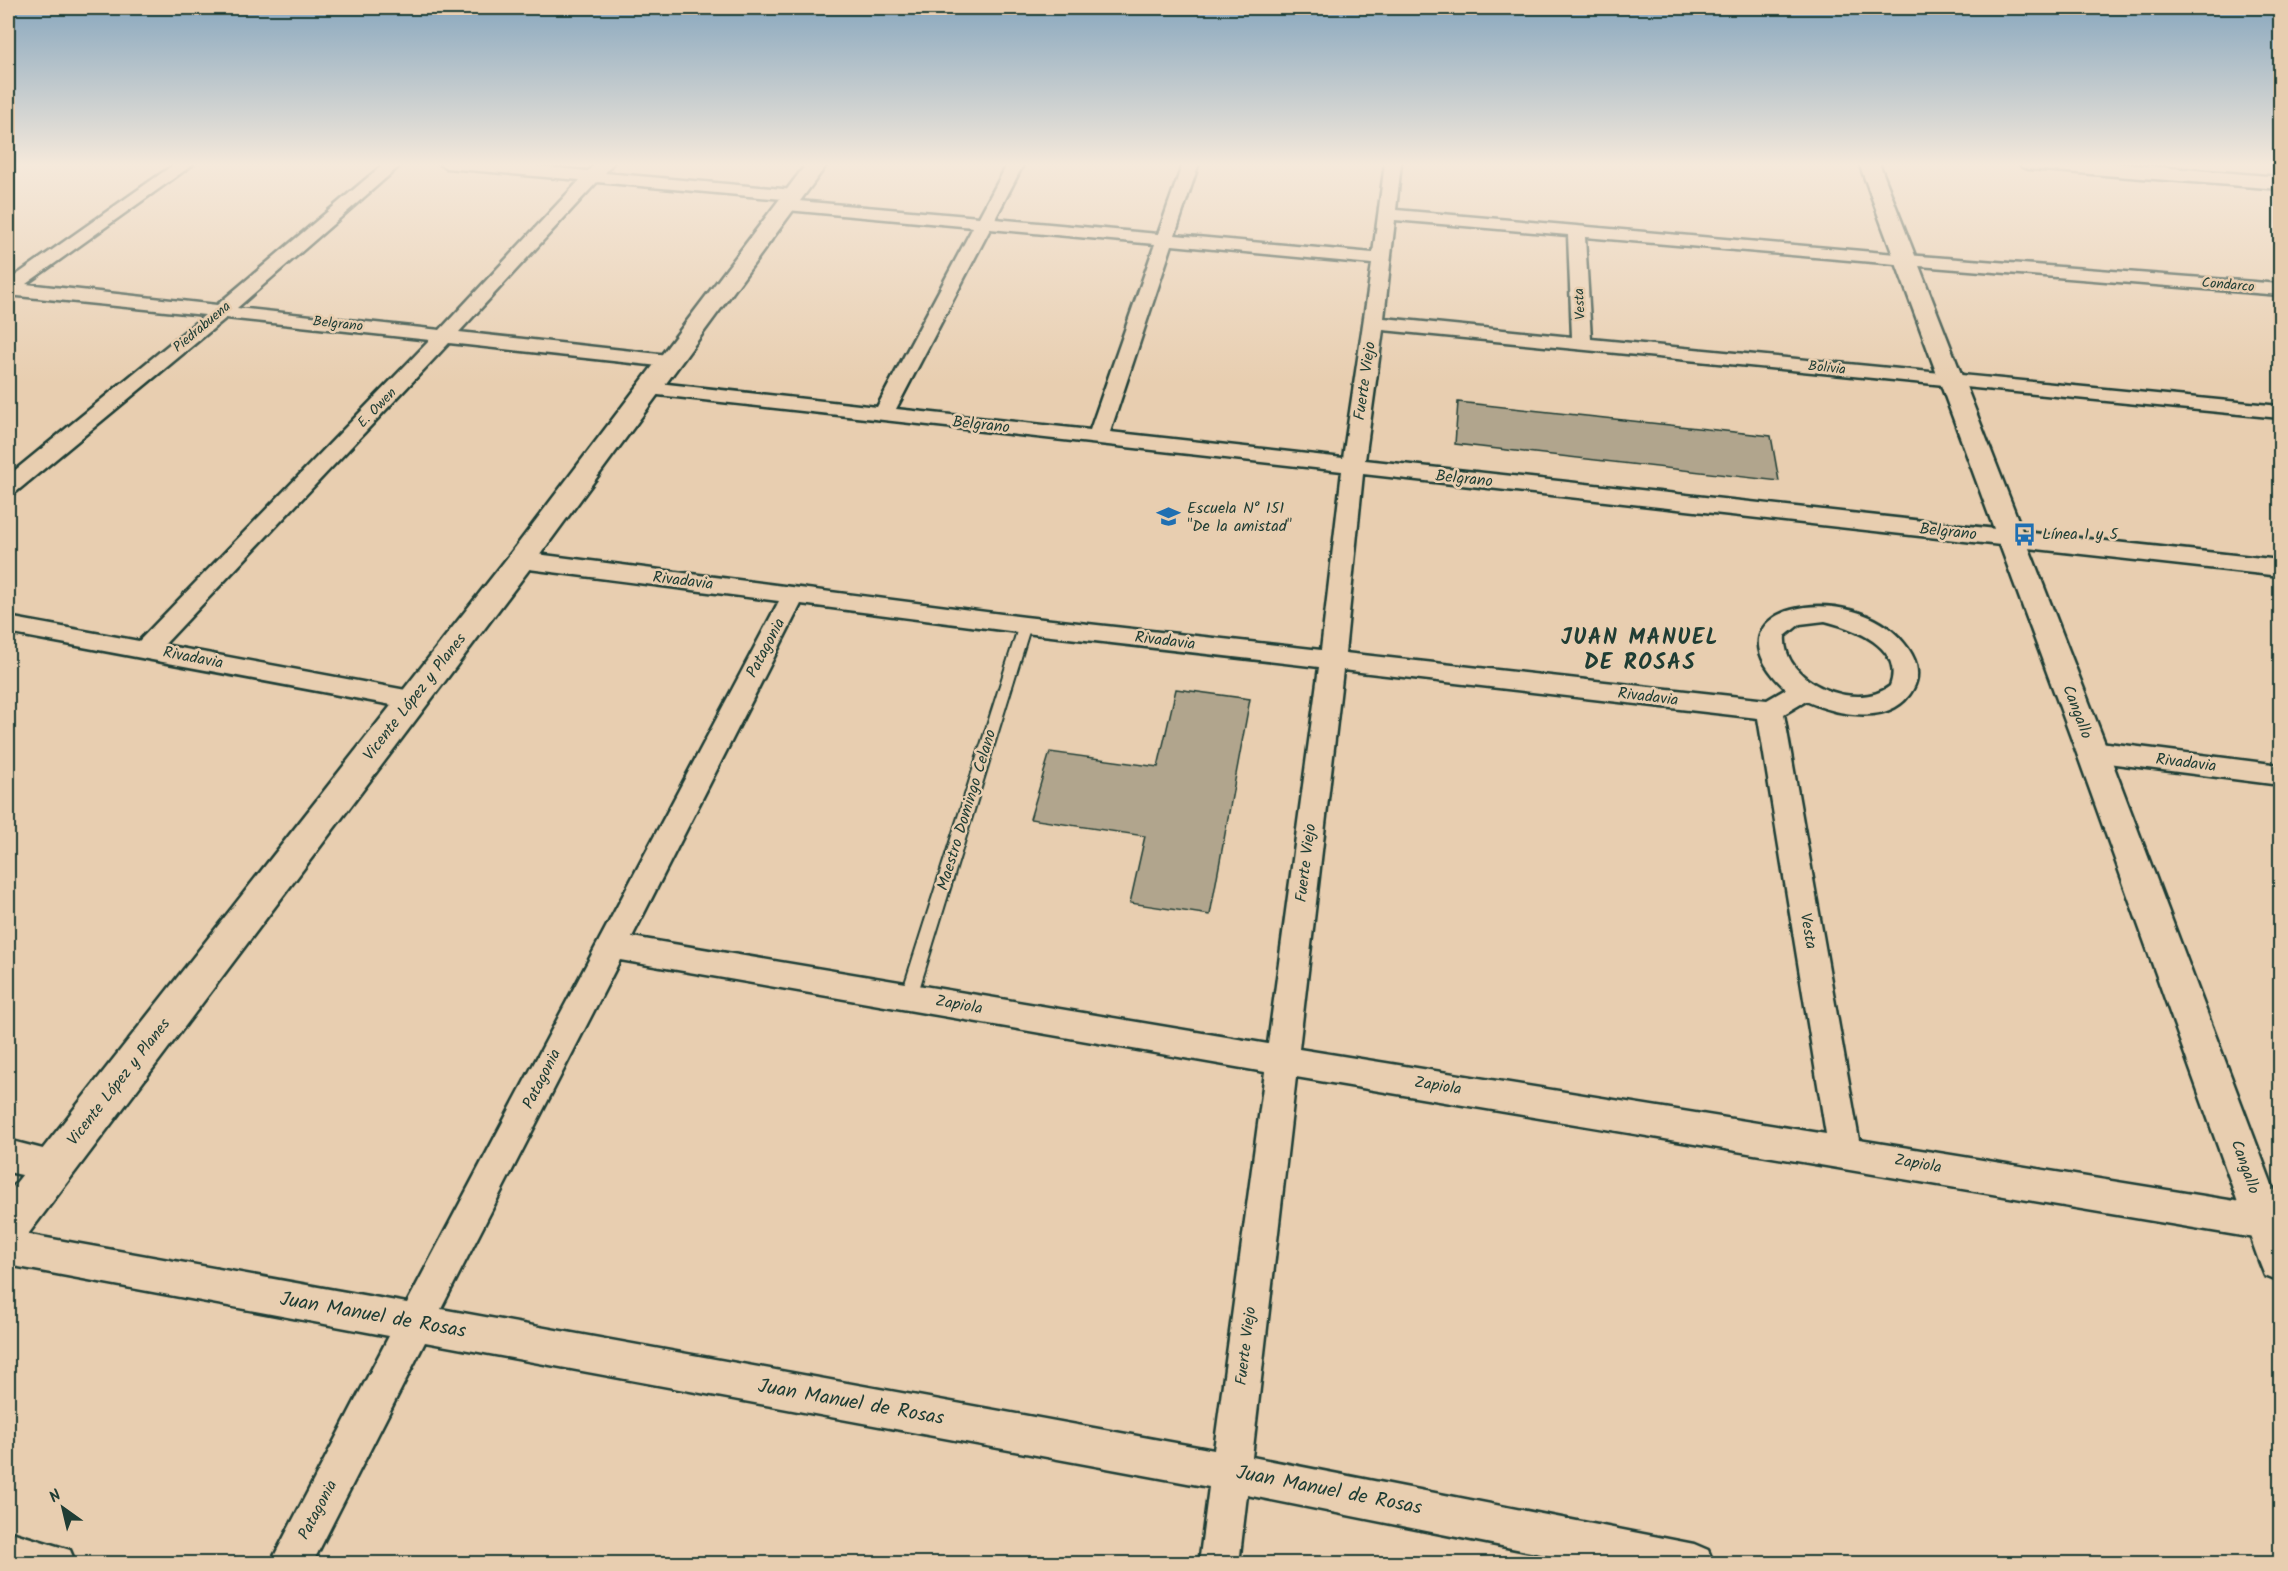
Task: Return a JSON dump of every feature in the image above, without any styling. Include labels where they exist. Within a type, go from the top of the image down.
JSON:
[{"type":"street","points":[[8,289],[83,236]]},
{"type":"street","name":"Piedrabuena","points":[[8,487],[309,236]]},
{"type":"street","name":"E. Owen","points":[[146,649],[537,236]]},
{"type":"street","name":"Vicente López y Planes","points":[[8,1226],[521,560],[762,236]]},
{"type":"street","points":[[883,416],[978,236]]},
{"type":"street","points":[[1127,236],[1380,260]]},
{"type":"street","points":[[1098,437],[1167,236]]},
{"type":"street","name":"Fuerte Viejo","points":[[1219,1563],[1383,236]]},
{"type":"street","name":"Vesta","points":[[1576,236],[1582,344]]},
{"type":"street","name":"Condarco","points":[[1654,236],[1907,260],[2280,289]]},
{"type":"street","name":"Cangallo","points":[[1898,236],[2092,751],[2280,1261]]},
{"type":"street","name":"Belgrano","points":[[8,289],[668,361]]},
{"type":"street","name":"Bolivia","points":[[1374,323],[2280,412]]},
{"type":"street","name":"Belgrano","points":[[649,388],[883,416],[1098,437],[2280,568]]},
{"type":"street","name":"Rivadavia","points":[[521,560],[1025,625],[1770,710]]},
{"type":"street","name":"Patagonia","points":[[290,1563],[794,595]]},
{"type":"street","points":[[1804,614],[1836,615],[1870,627],[1893,645],[1906,666],[1906,680],[1900,692],[1887,700],[1869,705],[1847,704],[1825,699],[1805,690],[1787,676],[1775,660],[1771,644],[1775,630],[1786,620],[1804,614]]},
{"type":"street","name":"Rivadavia","points":[[8,625],[413,700]]},
{"type":"street","points":[[1770,710],[1805,690]]},
{"type":"street","name":"Vesta","points":[[1770,710],[1845,1152]]},
{"type":"street","name":"Rivadavia","points":[[2092,751],[2280,775]]},
{"type":"street","name":"Zapiola","points":[[611,946],[1280,1060],[2266,1223]]},
{"type":"street","points":[[8,1156],[54,1166]]},
{"type":"street","name":"Juan Manuel de Rosas","points":[[8,1248],[1230,1472],[1694,1563]]},
{"type":"street","points":[[8,1551],[56,1563]]},
{"type":"lane","name":"Maestro Domingo Celano","points":[[909,996],[1025,625]]},
{"type":"building","points":[[1458,402],[1771,436],[1779,481],[1455,444]]},
{"type":"building","points":[[1176,689],[1250,699],[1210,915],[1130,903],[1145,836],[1030,819],[1050,752],[1158,767]]},
{"type":"place","name":"Escuela N° 151 \"De la amistad\"","points":[[1169,517]]},
{"type":"place","name":"Línea 1 y 5","points":[[2024,534]]},
{"type":"district","name":"JUAN MANUEL DE ROSAS","points":[[1640,650]]}]
